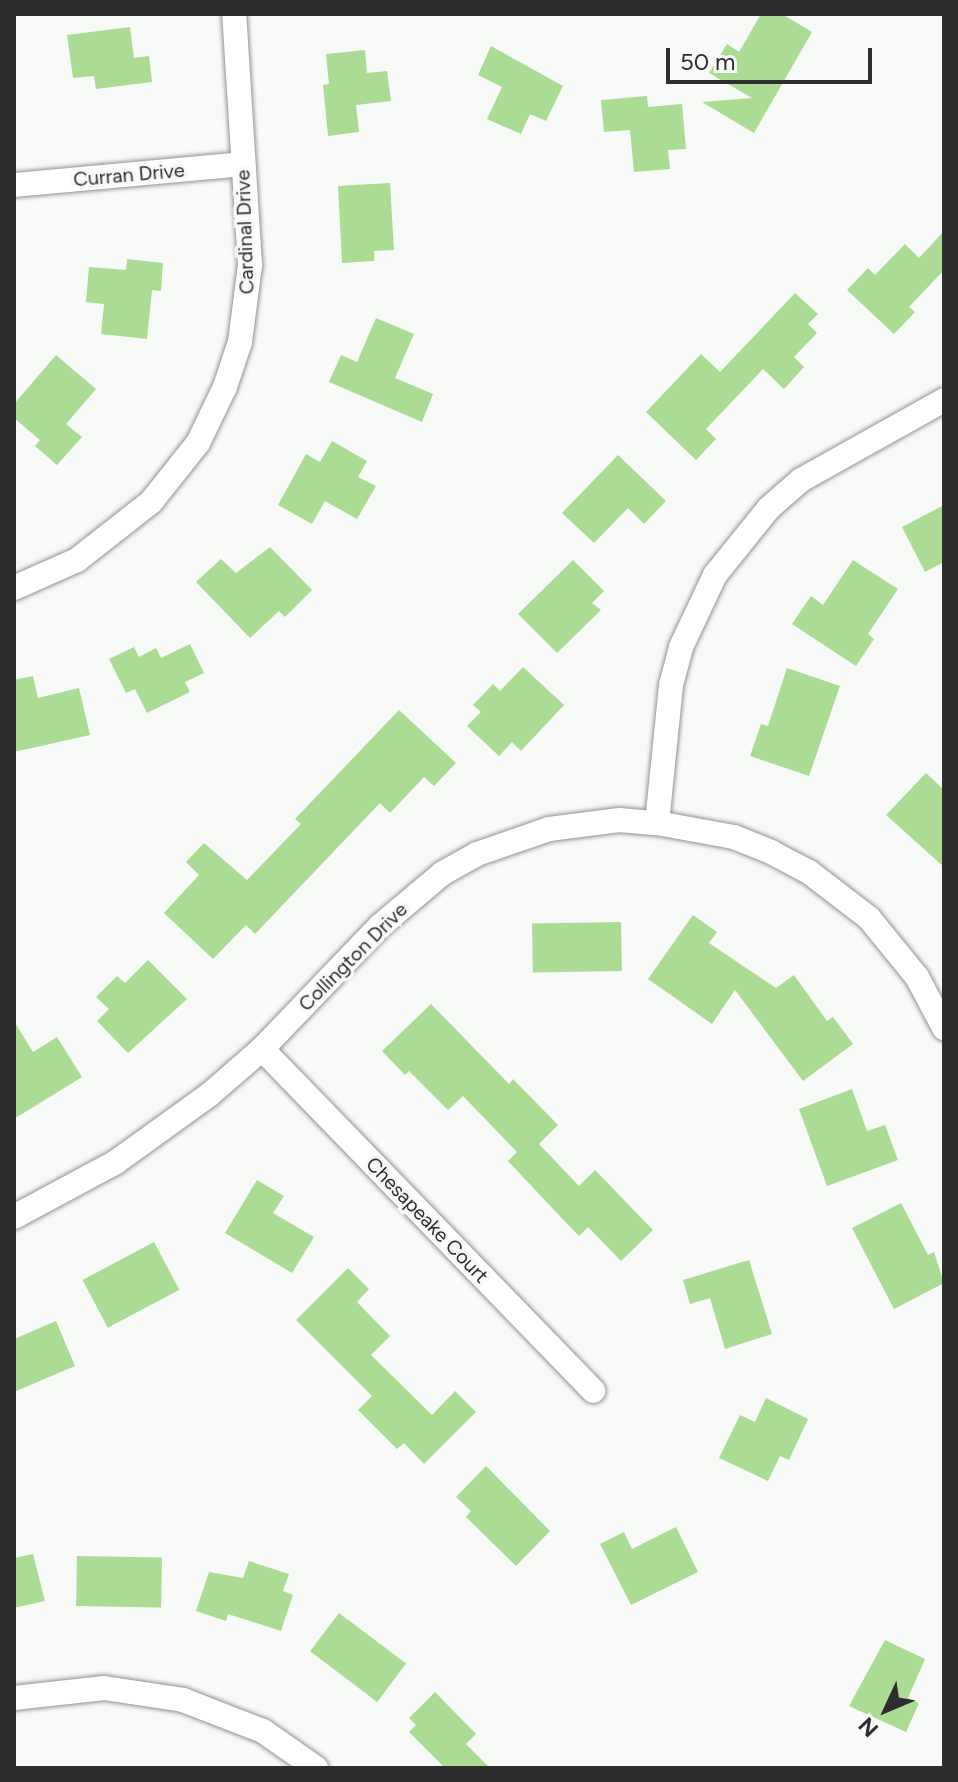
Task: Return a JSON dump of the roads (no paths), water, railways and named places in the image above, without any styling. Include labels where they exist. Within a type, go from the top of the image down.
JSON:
[{"type":"street","name":"Cardinal Drive","points":[[14,588],[77,560],[120,530],[178,472],[215,411],[247,306],[250,265],[234,14]]},
{"type":"street","name":"Curran Drive","points":[[14,185],[243,164]]},
{"type":"street","points":[[657,823],[671,685],[681,647],[715,575],[769,508],[801,480],[944,400]]},
{"type":"street","name":"Collington Drive","points":[[14,1217],[149,1141],[262,1049],[380,926],[443,873],[477,854],[549,829],[619,820],[657,823],[734,837],[809,872],[841,894],[894,946],[944,1028]]},
{"type":"street","name":"Chesapeake Court","points":[[262,1049],[593,1391]]},
{"type":"street","points":[[14,1698],[104,1688],[183,1700],[263,1731],[316,1768]]}]
